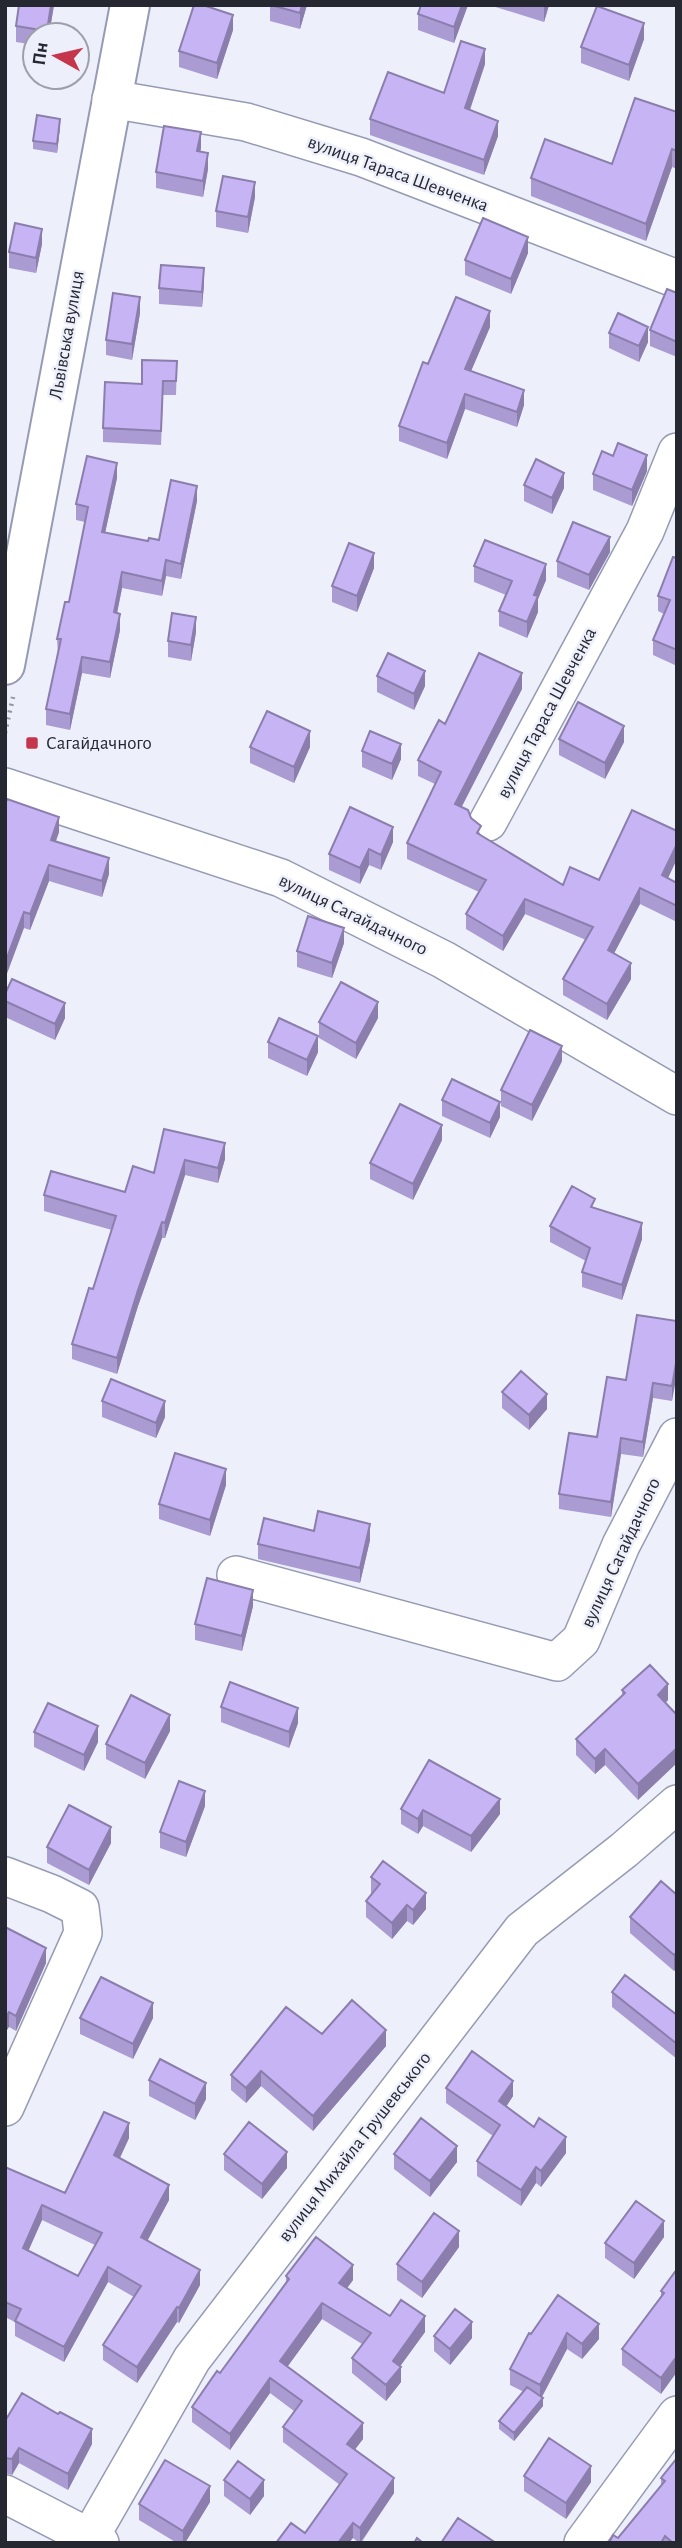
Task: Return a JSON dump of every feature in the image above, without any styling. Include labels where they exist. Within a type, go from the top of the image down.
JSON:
[{"type":"main road","name":"Львівська вулиця","points":[[5,665],[130,5]]},
{"type":"street","name":"вулиця Тараса Шевченка","points":[[111,100],[246,122],[361,157],[677,279]]},
{"type":"street","name":"вулиця Тараса Шевченка","points":[[488,822],[645,531],[677,452]]},
{"type":"street","name":"вулиця Сагайдачного","points":[[5,787],[281,878],[444,960],[677,1096]]},
{"type":"street","name":"вулиця Сагайдачного","points":[[236,1576],[557,1662],[581,1640],[621,1545],[677,1437]]},
{"type":"street","name":"вулиця Михайла Грушевського","points":[[95,2540],[192,2359],[522,1930],[624,1850],[677,1804]]},
{"type":"street","points":[[5,1876],[80,1908],[83,1933],[5,2107]]},
{"type":"street","points":[[583,2543],[677,2415]]},
{"type":"street","points":[[5,2494],[95,2540]]},
{"type":"building","points":[[19,5],[51,5],[49,21],[21,21],[21,27],[16,26]]},
{"type":"building","points":[[194,5],[203,5],[233,15],[217,63],[179,51]]},
{"type":"building","points":[[271,5],[302,5],[300,13]]},
{"type":"building","points":[[421,5],[462,5],[454,27],[418,14]]},
{"type":"building","points":[[597,6],[644,23],[629,65],[581,47]]},
{"type":"building","points":[[461,41],[485,49],[465,108],[498,121],[484,160],[370,119],[388,72],[444,93]]},
{"type":"building","points":[[635,98],[677,112],[677,151],[672,149],[646,224],[531,178],[545,139],[612,164]]},
{"type":"building","points":[[37,115],[60,119],[57,144],[33,141]]},
{"type":"building","points":[[164,126],[201,132],[197,151],[208,153],[203,181],[156,172]]},
{"type":"building","points":[[223,176],[255,182],[248,217],[216,211]]},
{"type":"building","points":[[483,218],[528,237],[511,279],[465,260]]},
{"type":"building","points":[[15,223],[42,229],[36,258],[9,252]]},
{"type":"building","points":[[161,265],[204,268],[202,292],[159,288]]},
{"type":"building","points":[[667,289],[677,293],[677,342],[650,330]]},
{"type":"building","points":[[113,293],[140,297],[132,344],[106,340]]},
{"type":"building","points":[[456,297],[490,311],[465,369],[524,390],[517,412],[465,394],[447,443],[399,426],[423,362],[428,364]]},
{"type":"building","points":[[618,313],[648,327],[639,346],[609,333]]},
{"type":"building","points":[[142,360],[177,361],[176,381],[163,381],[161,431],[103,428],[105,382],[142,384]]},
{"type":"building","points":[[618,443],[647,455],[632,490],[593,474],[602,451],[613,456]]},
{"type":"building","points":[[87,456],[117,463],[102,532],[148,541],[149,538],[159,540],[171,480],[197,486],[181,564],[166,560],[162,581],[122,572],[114,612],[120,614],[110,662],[82,657],[70,714],[46,709],[61,639],[57,639],[65,602],[69,602],[88,507],[76,504]]},
{"type":"building","points":[[536,459],[564,473],[552,498],[524,485]]},
{"type":"building","points":[[573,522],[610,537],[589,575],[557,561]]},
{"type":"building","points":[[485,540],[546,564],[534,595],[538,596],[527,622],[499,611],[512,581],[474,566]]},
{"type":"building","points":[[349,543],[374,553],[357,596],[332,586]]},
{"type":"building","points":[[673,557],[677,558],[677,650],[653,640],[670,600],[658,596]]},
{"type":"building","points":[[172,613],[196,617],[191,645],[168,641]]},
{"type":"building","points":[[388,653],[425,671],[414,694],[377,676]]},
{"type":"building","points":[[479,653],[522,673],[455,804],[468,810],[471,818],[481,826],[477,833],[563,885],[570,867],[599,880],[632,810],[677,831],[677,844],[662,875],[677,883],[677,906],[640,888],[608,950],[631,963],[607,1004],[563,979],[593,927],[525,899],[503,936],[466,914],[486,880],[407,843],[441,772],[418,760],[439,720],[445,724]]},
{"type":"building","points":[[578,702],[624,726],[605,763],[559,739]]},
{"type":"building","points":[[267,711],[310,731],[294,767],[250,747]]},
{"type":"building","points":[[370,731],[401,744],[392,764],[362,751]]},
{"type":"building","points":[[7,799],[59,817],[51,840],[109,858],[102,881],[49,865],[30,914],[24,912],[5,963],[5,805]]},
{"type":"building","points":[[350,807],[393,827],[381,855],[369,849],[360,868],[329,854]]},
{"type":"building","points":[[308,916],[344,928],[332,963],[297,951]]},
{"type":"building","points":[[12,979],[65,1003],[55,1024],[5,1001],[5,994]]},
{"type":"building","points":[[341,982],[378,1002],[356,1043],[319,1022]]},
{"type":"building","points":[[279,1018],[318,1036],[307,1060],[268,1042]]},
{"type":"building","points":[[530,1030],[562,1046],[532,1105],[501,1090]]},
{"type":"building","points":[[452,1079],[500,1102],[490,1123],[442,1100]]},
{"type":"building","points":[[400,1104],[442,1125],[413,1184],[370,1163]]},
{"type":"building","points":[[164,1129],[225,1143],[218,1168],[185,1160],[165,1223],[162,1222],[138,1290],[117,1358],[72,1344],[89,1288],[93,1289],[116,1216],[44,1195],[51,1171],[125,1192],[133,1166],[154,1173]]},
{"type":"building","points":[[572,1186],[595,1199],[591,1207],[642,1223],[622,1285],[582,1272],[590,1248],[550,1226]]},
{"type":"building","points":[[637,1315],[677,1321],[677,1358],[672,1386],[653,1383],[643,1442],[621,1438],[611,1502],[559,1494],[569,1433],[597,1437],[607,1377],[626,1380]]},
{"type":"building","points":[[521,1371],[547,1394],[529,1415],[502,1392]]},
{"type":"building","points":[[111,1379],[165,1401],[156,1423],[102,1401]]},
{"type":"building","points":[[175,1453],[226,1469],[210,1520],[159,1504]]},
{"type":"building","points":[[318,1511],[370,1524],[360,1568],[258,1544],[264,1518],[314,1531]]},
{"type":"building","points":[[207,1578],[253,1590],[242,1636],[195,1624]]},
{"type":"building","points":[[650,1665],[668,1684],[658,1695],[677,1715],[677,1748],[638,1784],[605,1749],[595,1759],[576,1739],[625,1693],[622,1690]]},
{"type":"building","points":[[230,1682],[298,1708],[289,1732],[221,1707]]},
{"type":"building","points":[[131,1695],[170,1715],[145,1763],[106,1744]]},
{"type":"building","points":[[48,1703],[98,1726],[84,1755],[34,1732]]},
{"type":"building","points":[[429,1760],[500,1799],[471,1836],[423,1810],[418,1819],[401,1809]]},
{"type":"building","points":[[179,1781],[205,1791],[186,1842],[160,1832]]},
{"type":"building","points":[[69,1805],[111,1827],[89,1870],[47,1847]]},
{"type":"building","points":[[383,1861],[426,1893],[413,1910],[407,1905],[392,1923],[366,1901],[380,1884],[371,1877]]},
{"type":"building","points":[[661,1881],[677,1895],[677,1952],[674,1955],[630,1917]]},
{"type":"building","points":[[5,1927],[46,1948],[16,2016],[9,2012],[5,2018]]},
{"type":"building","points":[[625,1975],[677,2015],[677,2044],[612,1992]]},
{"type":"building","points":[[101,1977],[153,2003],[133,2044],[80,2018]]},
{"type":"building","points":[[352,2000],[386,2030],[313,2116],[261,2071],[246,2088],[231,2075],[286,2007],[322,2034]]},
{"type":"building","points":[[472,2051],[513,2081],[499,2101],[534,2127],[539,2118],[566,2137],[541,2171],[536,2167],[521,2190],[477,2161],[500,2125],[446,2088]]},
{"type":"building","points":[[160,2059],[206,2083],[195,2104],[149,2080]]},
{"type":"building","points":[[104,2112],[129,2123],[114,2155],[169,2185],[141,2237],[200,2270],[179,2308],[177,2307],[137,2367],[103,2345],[141,2286],[108,2267],[64,2347],[15,2321],[21,2309],[5,2302],[5,2167],[65,2193]],"holes":[[[42,2205],[102,2233],[78,2276],[23,2248]]]},
{"type":"building","points":[[421,2118],[457,2146],[430,2181],[394,2154]]},
{"type":"building","points":[[249,2122],[287,2152],[262,2184],[224,2154]]},
{"type":"building","points":[[636,2201],[664,2221],[634,2263],[605,2243]]},
{"type":"building","points":[[434,2213],[459,2231],[422,2282],[397,2264]]},
{"type":"building","points":[[316,2237],[353,2265],[339,2283],[390,2316],[401,2300],[425,2316],[393,2361],[401,2367],[386,2385],[352,2358],[371,2333],[322,2303],[280,2361],[363,2423],[347,2444],[394,2478],[360,2528],[353,2523],[338,2543],[276,2543],[291,2523],[305,2533],[347,2474],[283,2427],[302,2401],[270,2378],[230,2434],[192,2407],[289,2279],[286,2276]]},
{"type":"building","points":[[677,2269],[677,2356],[661,2378],[622,2349],[664,2293],[661,2291]]},
{"type":"building","points":[[558,2295],[599,2324],[582,2344],[567,2333],[540,2385],[510,2369],[529,2333],[531,2334]]},
{"type":"building","points":[[455,2309],[472,2322],[450,2349],[434,2336]]},
{"type":"building","points":[[527,2387],[543,2398],[514,2433],[499,2421]]},
{"type":"building","points":[[22,2393],[58,2414],[60,2412],[92,2429],[68,2474],[19,2448],[12,2459],[5,2458],[5,2421]]},
{"type":"building","points":[[549,2438],[591,2466],[566,2503],[524,2476]]},
{"type":"building","points":[[677,2458],[677,2543],[665,2536],[661,2543],[609,2543],[613,2535],[618,2538],[665,2481],[661,2478]]},
{"type":"building","points":[[165,2460],[210,2486],[183,2531],[139,2504]]},
{"type":"building","points":[[238,2461],[264,2480],[250,2499],[224,2480]]},
{"type":"building","points":[[458,2518],[496,2543],[441,2543]]},
{"type":"place","name":"Сагайдачного","points":[[32,743]]}]
